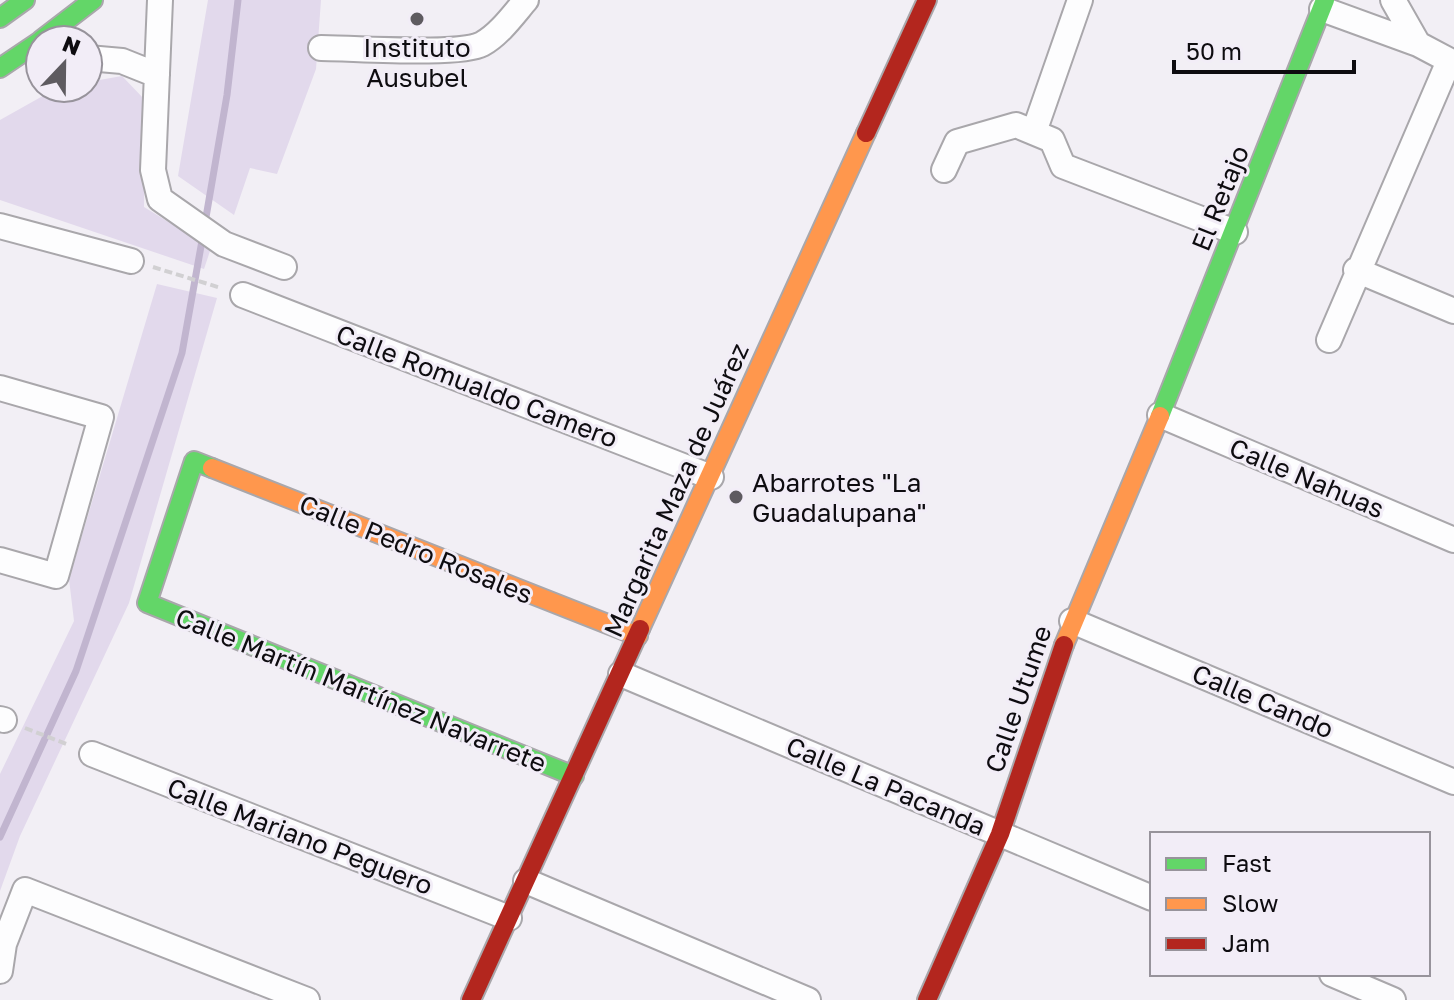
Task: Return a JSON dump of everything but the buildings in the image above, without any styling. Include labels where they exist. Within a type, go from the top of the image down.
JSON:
[{"type":"main road","points":[[0,18],[25,0]]},
{"type":"main road","points":[[62,24],[93,0]]},
{"type":"main road","name":"Margarita Maza de Juárez","points":[[471,1000],[927,0]]},
{"type":"main road","name":"El Retajo","points":[[1160,415],[1324,4]]},
{"type":"main road","points":[[4,65],[24,51]]},
{"type":"main road","name":"Calle Utume","points":[[927,1000],[1000,834],[1072,621],[1160,415]]},
{"type":"main road","name":"Calle Martín Martínez Navarrete","points":[[194,461],[147,603],[574,776]]},
{"type":"main road","name":"Calle Pedro Rosales","points":[[194,461],[638,636]]},
{"type":"street","points":[[160,0],[153,170],[160,199],[224,244],[284,267]]},
{"type":"street","points":[[321,48],[447,50],[482,45],[526,0]]},
{"type":"street","points":[[1034,132],[1080,0]]},
{"type":"street","points":[[1393,0],[1418,44]]},
{"type":"street","points":[[1324,4],[1452,62],[1356,270],[1329,340]]},
{"type":"street","points":[[104,59],[122,61],[157,75]]},
{"type":"street","points":[[4,65],[24,63]]},
{"type":"street","points":[[944,170],[957,142],[1016,125],[1052,140],[1063,166],[1235,232]]},
{"type":"street","points":[[0,226],[131,261]]},
{"type":"street","points":[[1356,270],[1454,311]]},
{"type":"street","name":"Calle Romualdo Camero","points":[[243,295],[711,477]]},
{"type":"street","points":[[0,388],[101,417],[56,576],[0,560]]},
{"type":"street","name":"Calle Nahuas","points":[[1160,415],[1454,540]]},
{"type":"street","name":"Calle Cando","points":[[1072,621],[1454,782]]},
{"type":"street","name":"Calle La Pacanda","points":[[621,674],[1150,897]]},
{"type":"street","name":"Calle Mariano Peguero","points":[[92,754],[509,918]]},
{"type":"street","points":[[526,881],[808,1000]]},
{"type":"street","points":[[0,971],[4,944],[25,890],[307,1000]]},
{"type":"street","points":[[1337,976],[1393,1000]]},
{"type":"path","points":[[131,261],[243,295]]},
{"type":"path","points":[[2,720],[92,754]]},
{"type":"shaded area","points":[[208,0],[321,0],[316,69],[277,174],[250,168],[234,215],[178,176]]},
{"type":"shaded area","points":[[122,76],[145,100],[144,207],[211,248],[204,269],[0,200],[0,120],[28,104],[104,104],[104,79]]},
{"type":"shaded area","points":[[157,284],[217,298],[129,603],[20,836],[0,891],[0,774],[74,621],[69,579]]},
{"type":"waterway","points":[[205,223],[227,95],[238,0]]},
{"type":"waterway","points":[[0,837],[76,671],[182,353],[203,235]]},
{"type":"traffic: fast","points":[[0,18],[25,0]]},
{"type":"traffic: fast","points":[[62,24],[93,0]]},
{"type":"traffic: fast","points":[[1160,416],[1325,0]]},
{"type":"traffic: fast","points":[[0,68],[24,52]]},
{"type":"traffic: fast","points":[[212,468],[194,461],[147,603],[574,776]]},
{"type":"traffic: slow","points":[[640,629],[866,133]]},
{"type":"traffic: slow","points":[[1064,645],[1160,416]]},
{"type":"traffic: slow","points":[[212,468],[638,636]]},
{"type":"traffic: jam","points":[[866,133],[927,0]]},
{"type":"traffic: jam","points":[[471,1000],[640,629]]},
{"type":"traffic: jam","points":[[927,1000],[1000,834],[1064,645]]},
{"type":"place","name":"Instituto Ausubel","points":[[417,19]]},
{"type":"place","name":"Abarrotes \"La Guadalupana\"","points":[[736,497]]}]
